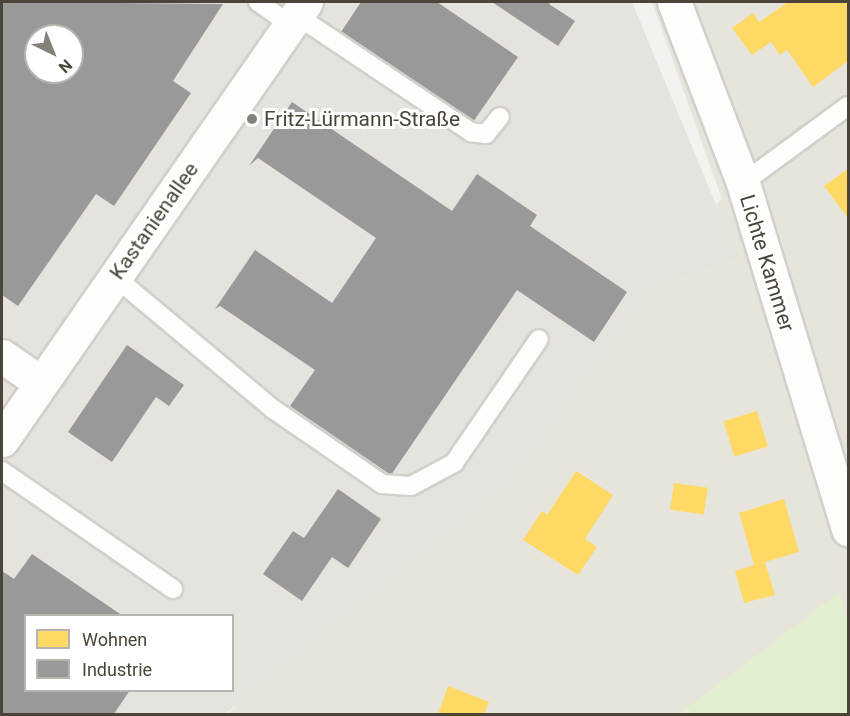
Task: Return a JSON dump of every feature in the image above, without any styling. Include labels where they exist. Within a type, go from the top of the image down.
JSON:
[{"type":"street","name":"Lichte Kammer","points":[[674,2],[743,183],[849,530]]},
{"type":"street","name":"Kastanienallee","points":[[2,440],[297,14]]},
{"type":"street","points":[[2,356],[41,383]]},
{"type":"lane","points":[[258,2],[297,14],[471,132],[486,134],[500,117]]},
{"type":"lane","points":[[743,183],[849,106]]},
{"type":"lane","points":[[115,277],[273,409],[382,484],[411,486],[454,463],[539,339]]},
{"type":"lane","points":[[2,471],[173,589]]},
{"type":"shaded area","points":[[2,2],[632,2],[738,258],[660,284],[512,486],[225,714],[2,714]]},
{"type":"shaded area","points":[[652,2],[848,2],[848,714],[228,714],[722,199]]},
{"type":"green space","points":[[839,592],[848,623],[848,714],[679,714]]},
{"type":"building: Wohnen","points":[[788,2],[848,2],[848,61],[813,87],[787,50],[780,55],[771,42],[752,55],[732,28],[753,13],[759,22]]},
{"type":"building: Wohnen","points":[[848,169],[848,218],[824,186]]},
{"type":"building: Wohnen","points":[[757,411],[768,446],[734,457],[724,421]]},
{"type":"building: Wohnen","points":[[576,471],[613,495],[585,539],[597,547],[578,575],[523,540],[542,511],[547,515]]},
{"type":"building: Wohnen","points":[[674,483],[708,488],[704,514],[670,510]]},
{"type":"building: Wohnen","points":[[784,499],[799,552],[765,562],[775,595],[744,603],[735,571],[754,565],[739,513]]},
{"type":"building: Wohnen","points":[[448,686],[489,702],[484,714],[438,714]]},
{"type":"building: Industrie","points":[[2,2],[223,4],[173,81],[191,93],[114,206],[96,194],[18,306],[2,295]]},
{"type":"building: Industrie","points":[[361,2],[437,2],[518,57],[473,122],[341,32]]},
{"type":"building: Industrie","points":[[492,2],[551,2],[549,4],[575,21],[558,46]]},
{"type":"building: Industrie","points":[[292,102],[452,211],[477,174],[537,215],[530,226],[627,292],[594,342],[517,290],[391,475],[290,406],[315,370],[220,306],[215,309],[255,250],[332,303],[376,238],[258,158],[249,166]]},
{"type":"building: Industrie","points":[[127,345],[184,385],[169,406],[156,397],[112,462],[68,432]]},
{"type":"building: Industrie","points":[[338,489],[381,519],[348,568],[332,557],[302,601],[263,574],[293,531],[304,538]]},
{"type":"building: Industrie","points":[[32,554],[120,614],[24,614],[24,692],[129,692],[114,714],[2,714],[2,571],[14,579]]},
{"type":"place","name":"Fritz-Lürmann-Straße","points":[[252,119]]}]
